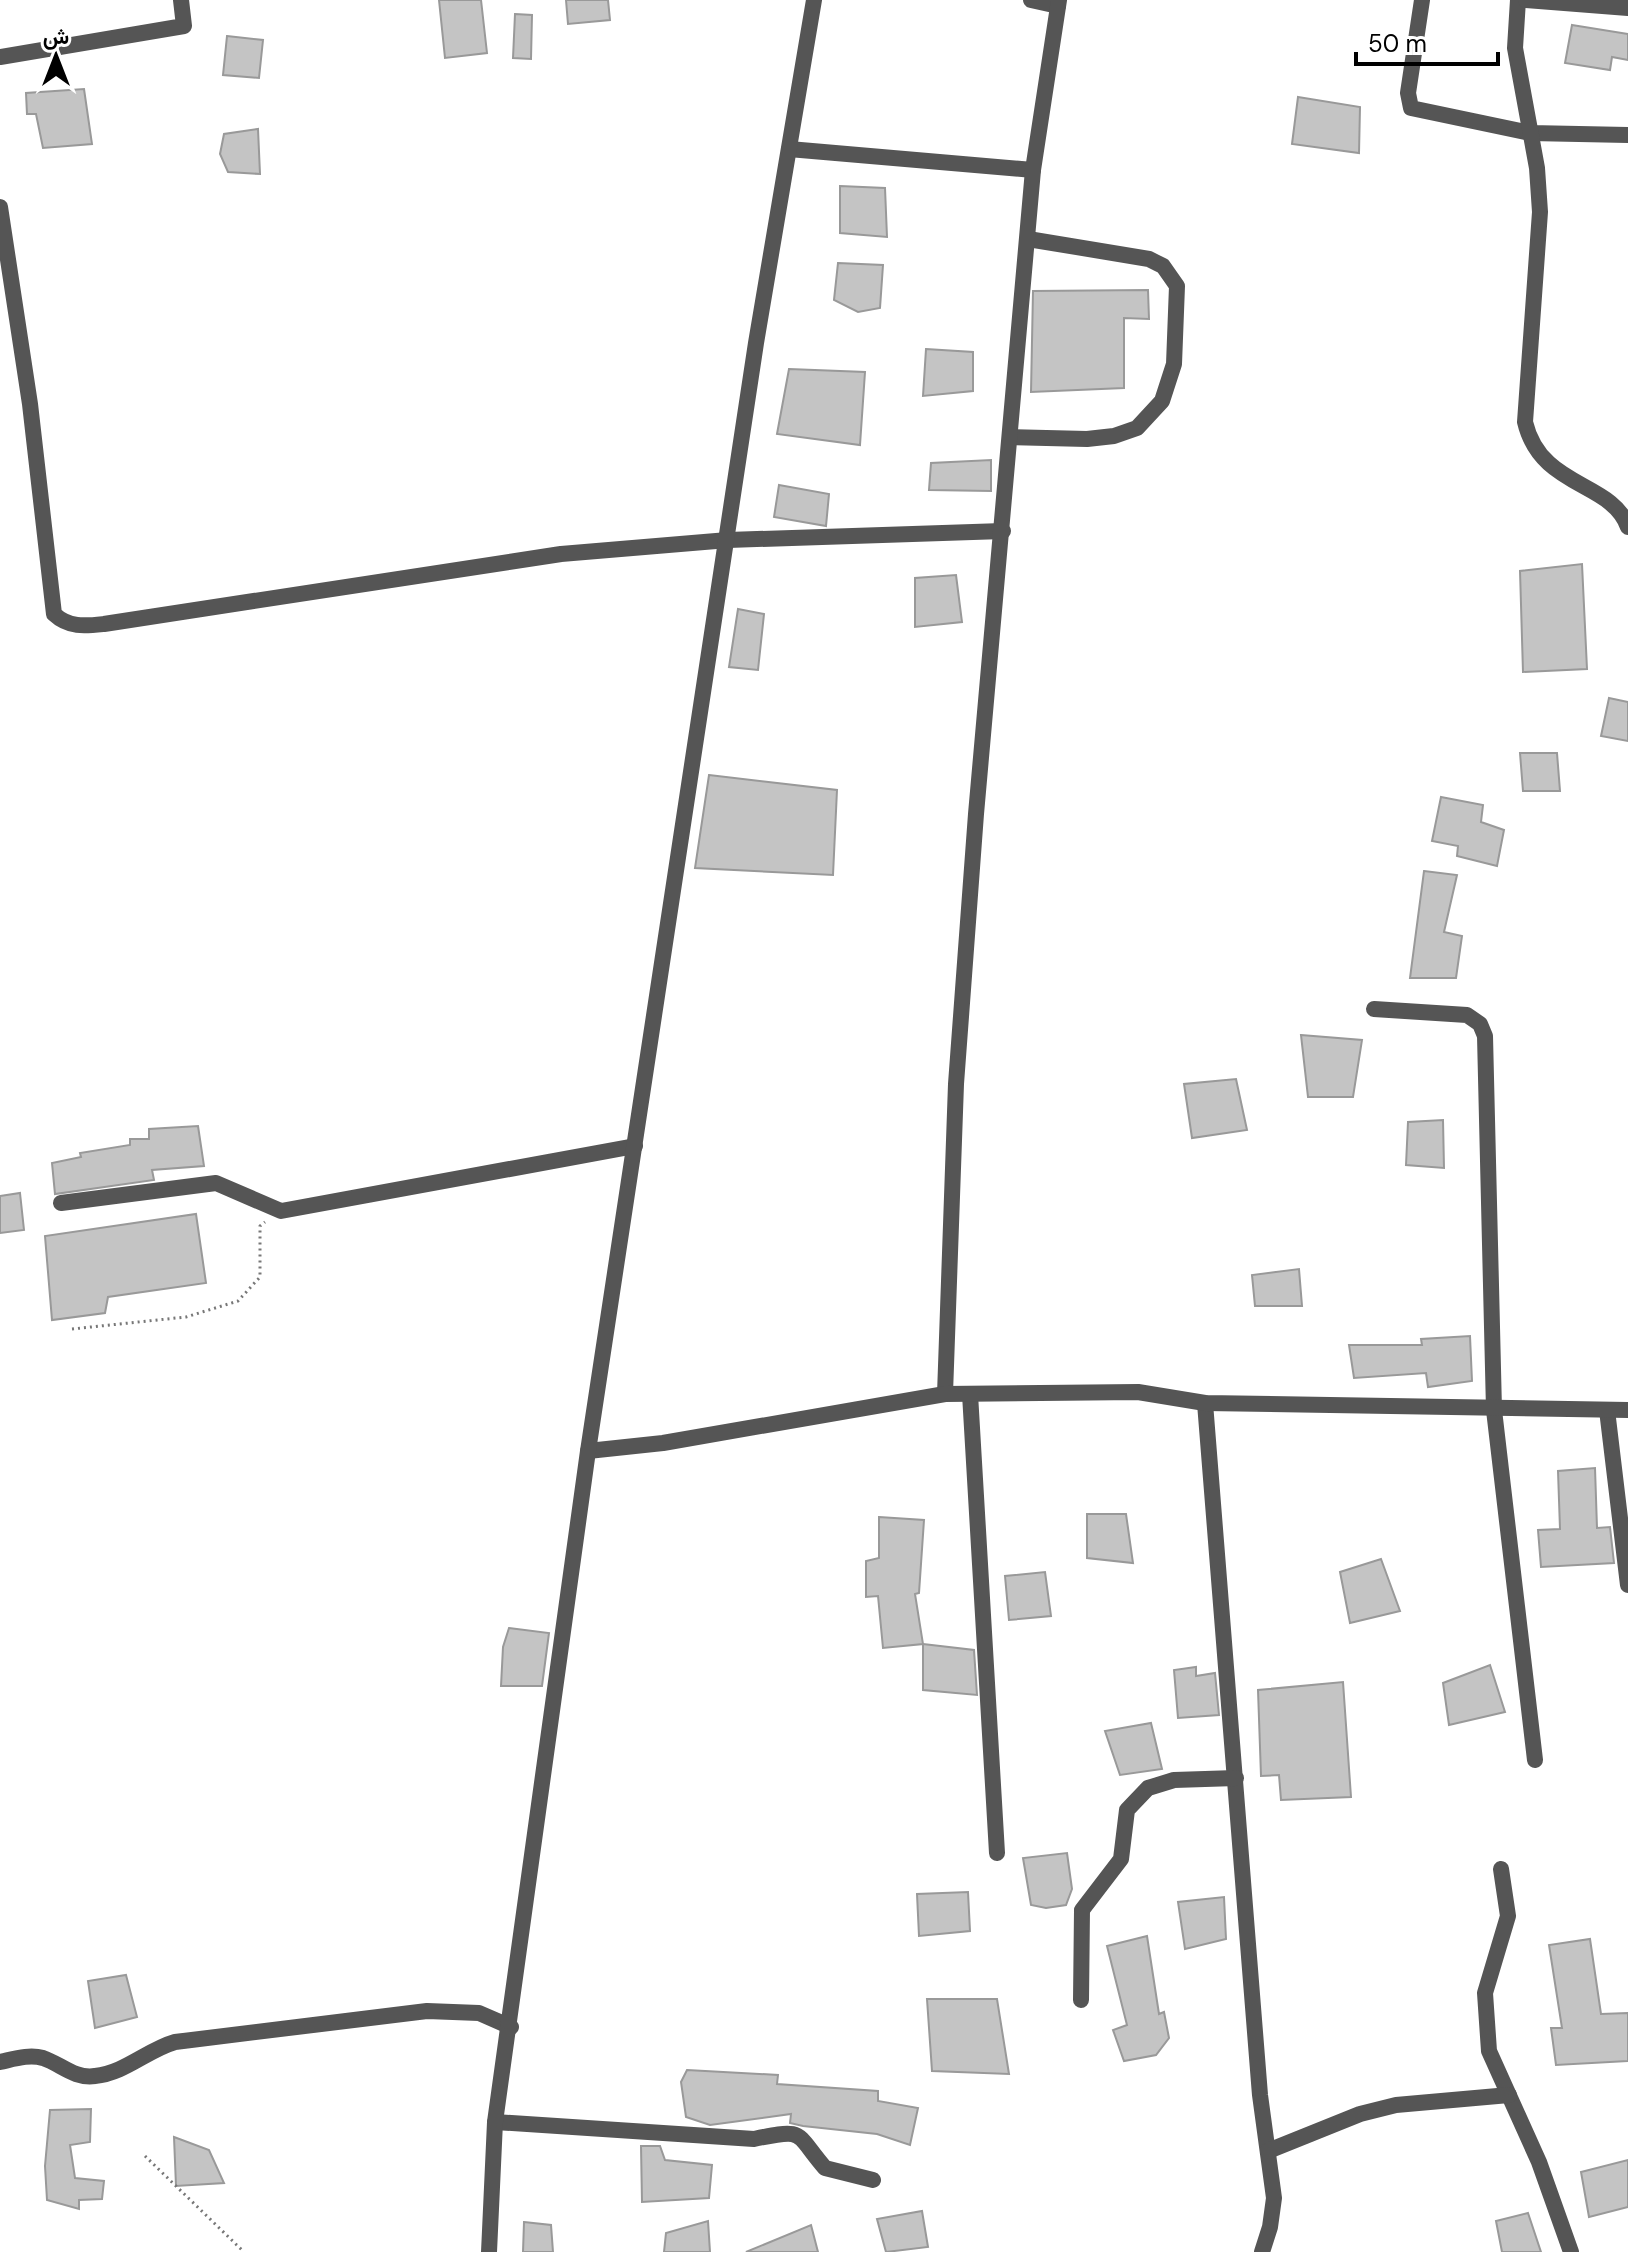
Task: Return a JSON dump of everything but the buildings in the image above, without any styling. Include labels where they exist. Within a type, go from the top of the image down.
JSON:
[{"type":"street","points":[[0,57],[184,26],[181,0]]},
{"type":"street","points":[[489,2252],[495,2122],[511,2027],[588,1451],[756,343],[814,0]]},
{"type":"street","points":[[945,1394],[956,1084],[976,814],[1033,170],[1059,3],[1031,0]]},
{"type":"street","points":[[1422,0],[1408,93],[1411,108],[1530,133],[1628,135]]},
{"type":"street","points":[[1518,0],[1515,48],[1540,212],[1525,422],[1530,443],[1560,474],[1617,508],[1628,527]]},
{"type":"street","points":[[1526,0],[1628,8]]},
{"type":"street","points":[[789,149],[1033,170]]},
{"type":"street","points":[[0,207],[30,404],[54,614],[63,623],[79,626],[104,624],[561,554],[728,540],[1003,531]]},
{"type":"street","points":[[1011,437],[1087,439],[1137,428],[1162,401],[1174,364],[1177,286],[1163,266],[1149,259],[1028,239]]},
{"type":"street","points":[[1374,1009],[1467,1015],[1480,1024],[1485,1036],[1494,1410],[1535,1760]]},
{"type":"street","points":[[61,1203],[216,1183],[281,1211],[635,1146]]},
{"type":"street","points":[[588,1451],[663,1443],[945,1394],[1138,1392],[1205,1403],[1628,1410]]},
{"type":"street","points":[[970,1394],[997,1853]]},
{"type":"street","points":[[1205,1403],[1273,2212],[1262,2252]]},
{"type":"street","points":[[1607,1410],[1628,1585]]},
{"type":"street","points":[[1081,2000],[1082,1910],[1121,1859],[1127,1810],[1148,1788],[1174,1780],[1236,1778]]},
{"type":"street","points":[[1501,1869],[1508,1916],[1489,1970],[1485,2020],[1489,2051],[1539,2162],[1571,2252]]},
{"type":"street","points":[[0,2062],[35,2057],[92,2077],[129,2065],[160,2046],[175,2042],[427,2011],[479,2013],[511,2027]]},
{"type":"street","points":[[1268,2151],[1360,2114],[1396,2105],[1509,2095]]},
{"type":"street","points":[[495,2122],[754,2139],[793,2133],[808,2142],[825,2168],[873,2180]]},
{"type":"path","points":[[72,1329],[186,1317],[238,1301],[260,1277],[260,1226],[281,1211]]},
{"type":"path","points":[[145,2156],[244,2252]]}]
